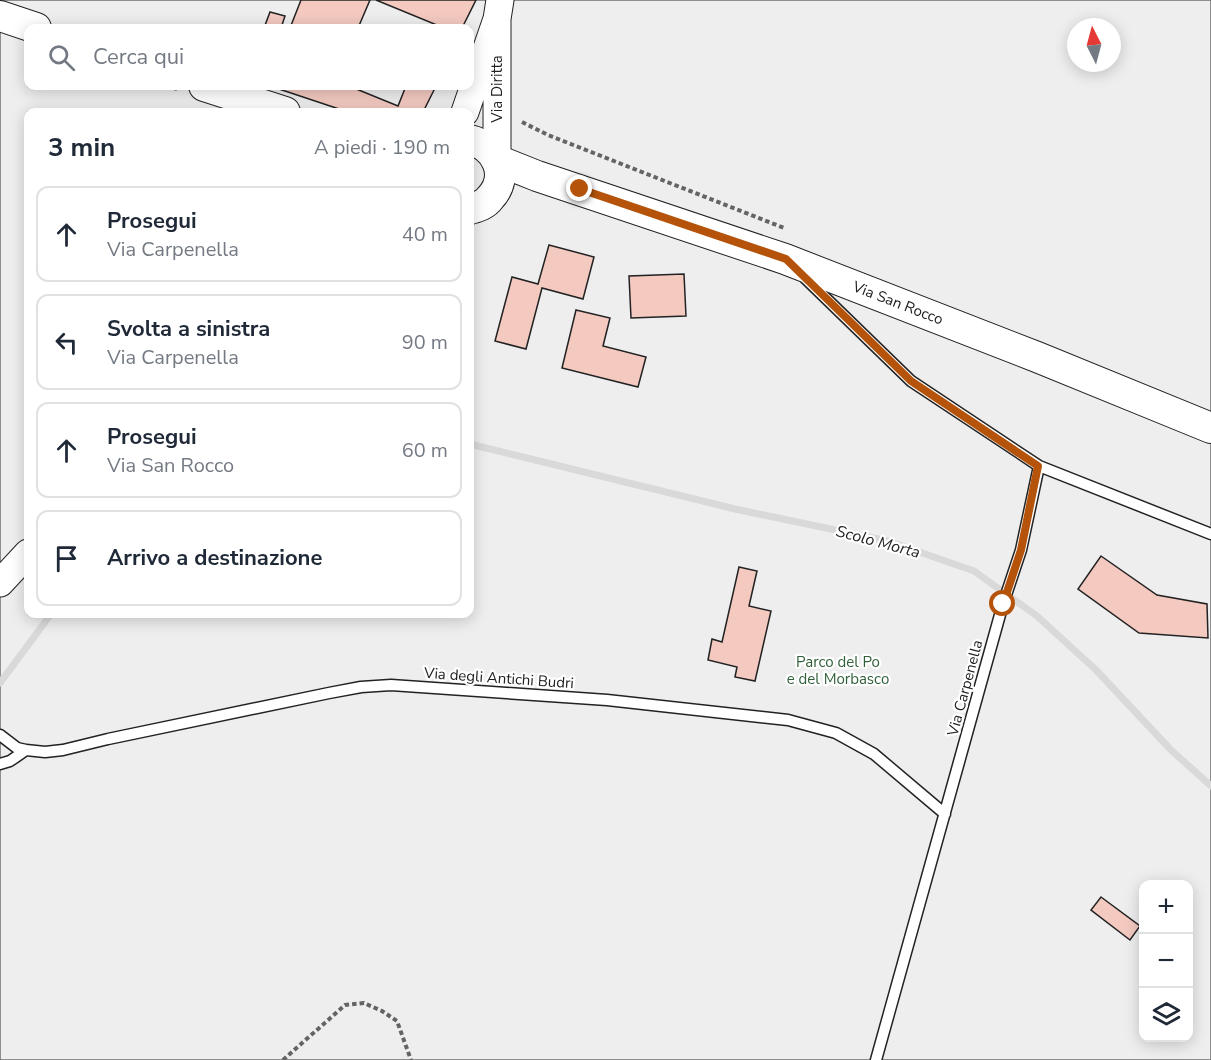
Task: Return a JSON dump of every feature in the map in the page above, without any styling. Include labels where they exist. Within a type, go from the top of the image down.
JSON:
[{"type":"main road","points":[[0,16],[24,24]]},
{"type":"main road","points":[[216,90],[270,108]]},
{"type":"main road","name":"Via San Rocco","points":[[474,141],[491,150],[497,174],[537,176],[786,259],[1038,357],[1211,428]]},
{"type":"main road","points":[[474,208],[481,206],[490,198],[497,174]]},
{"type":"street","name":"Via Diritta","points":[[474,85],[499,9]]},
{"type":"street","name":"Via Diritta","points":[[497,174],[499,9]]},
{"type":"street","name":"Via Diritta","points":[[466,108],[472,90]]},
{"type":"street","points":[[0,583],[24,557]]},
{"type":"lane","points":[[786,259],[911,381],[1038,466],[1211,534]]},
{"type":"lane","name":"Via Carpenella","points":[[876,1060],[1003,604],[1021,550],[1038,466]]},
{"type":"lane","name":"Via degli Antichi Budri","points":[[0,735],[18,748],[26,750],[45,752],[63,750],[361,687],[391,686],[595,700],[789,720],[837,733],[874,754],[945,814]]},
{"type":"lane","name":"Via degli Antichi Budri","points":[[0,764],[10,761],[26,750]]},
{"type":"path","points":[[283,1060],[345,1005],[364,1004],[382,1011],[397,1021],[411,1060]]},
{"type":"green space","name":"Parco del Po e del Morbasco","points":[[0,0],[1211,0],[1211,1060],[0,1060]]},
{"type":"building","points":[[301,0],[370,0],[360,24],[292,24]]},
{"type":"building","points":[[376,0],[476,0],[464,24],[434,24]]},
{"type":"building","points":[[270,12],[285,16],[282,24],[266,24]]},
{"type":"building","points":[[282,90],[359,90],[398,106],[404,90],[434,90],[425,108],[336,108]]},
{"type":"building","points":[[549,245],[594,257],[583,299],[542,288],[526,349],[495,341],[512,277],[538,284]]},
{"type":"building","points":[[684,274],[686,316],[631,318],[629,276]]},
{"type":"building","points":[[576,310],[610,318],[603,346],[646,357],[638,387],[562,368]]},
{"type":"building","points":[[1101,556],[1157,595],[1207,604],[1208,638],[1139,633],[1078,589]]},
{"type":"building","points":[[739,567],[757,571],[749,606],[771,611],[755,681],[735,677],[737,667],[708,660],[712,639],[722,642]]},
{"type":"building","points":[[1101,897],[1139,927],[1130,940],[1091,910]]},
{"type":"waterway","name":"Scolo Morta","points":[[474,445],[735,509],[888,541],[974,571],[1037,616],[1096,670],[1171,750],[1211,786]]},
{"type":"waterway","name":"Scolo Morta","points":[[0,683],[48,618]]},
{"type":"route","points":[[580,189],[786,259],[911,381],[1038,466],[1021,550],[1003,604]]}]
